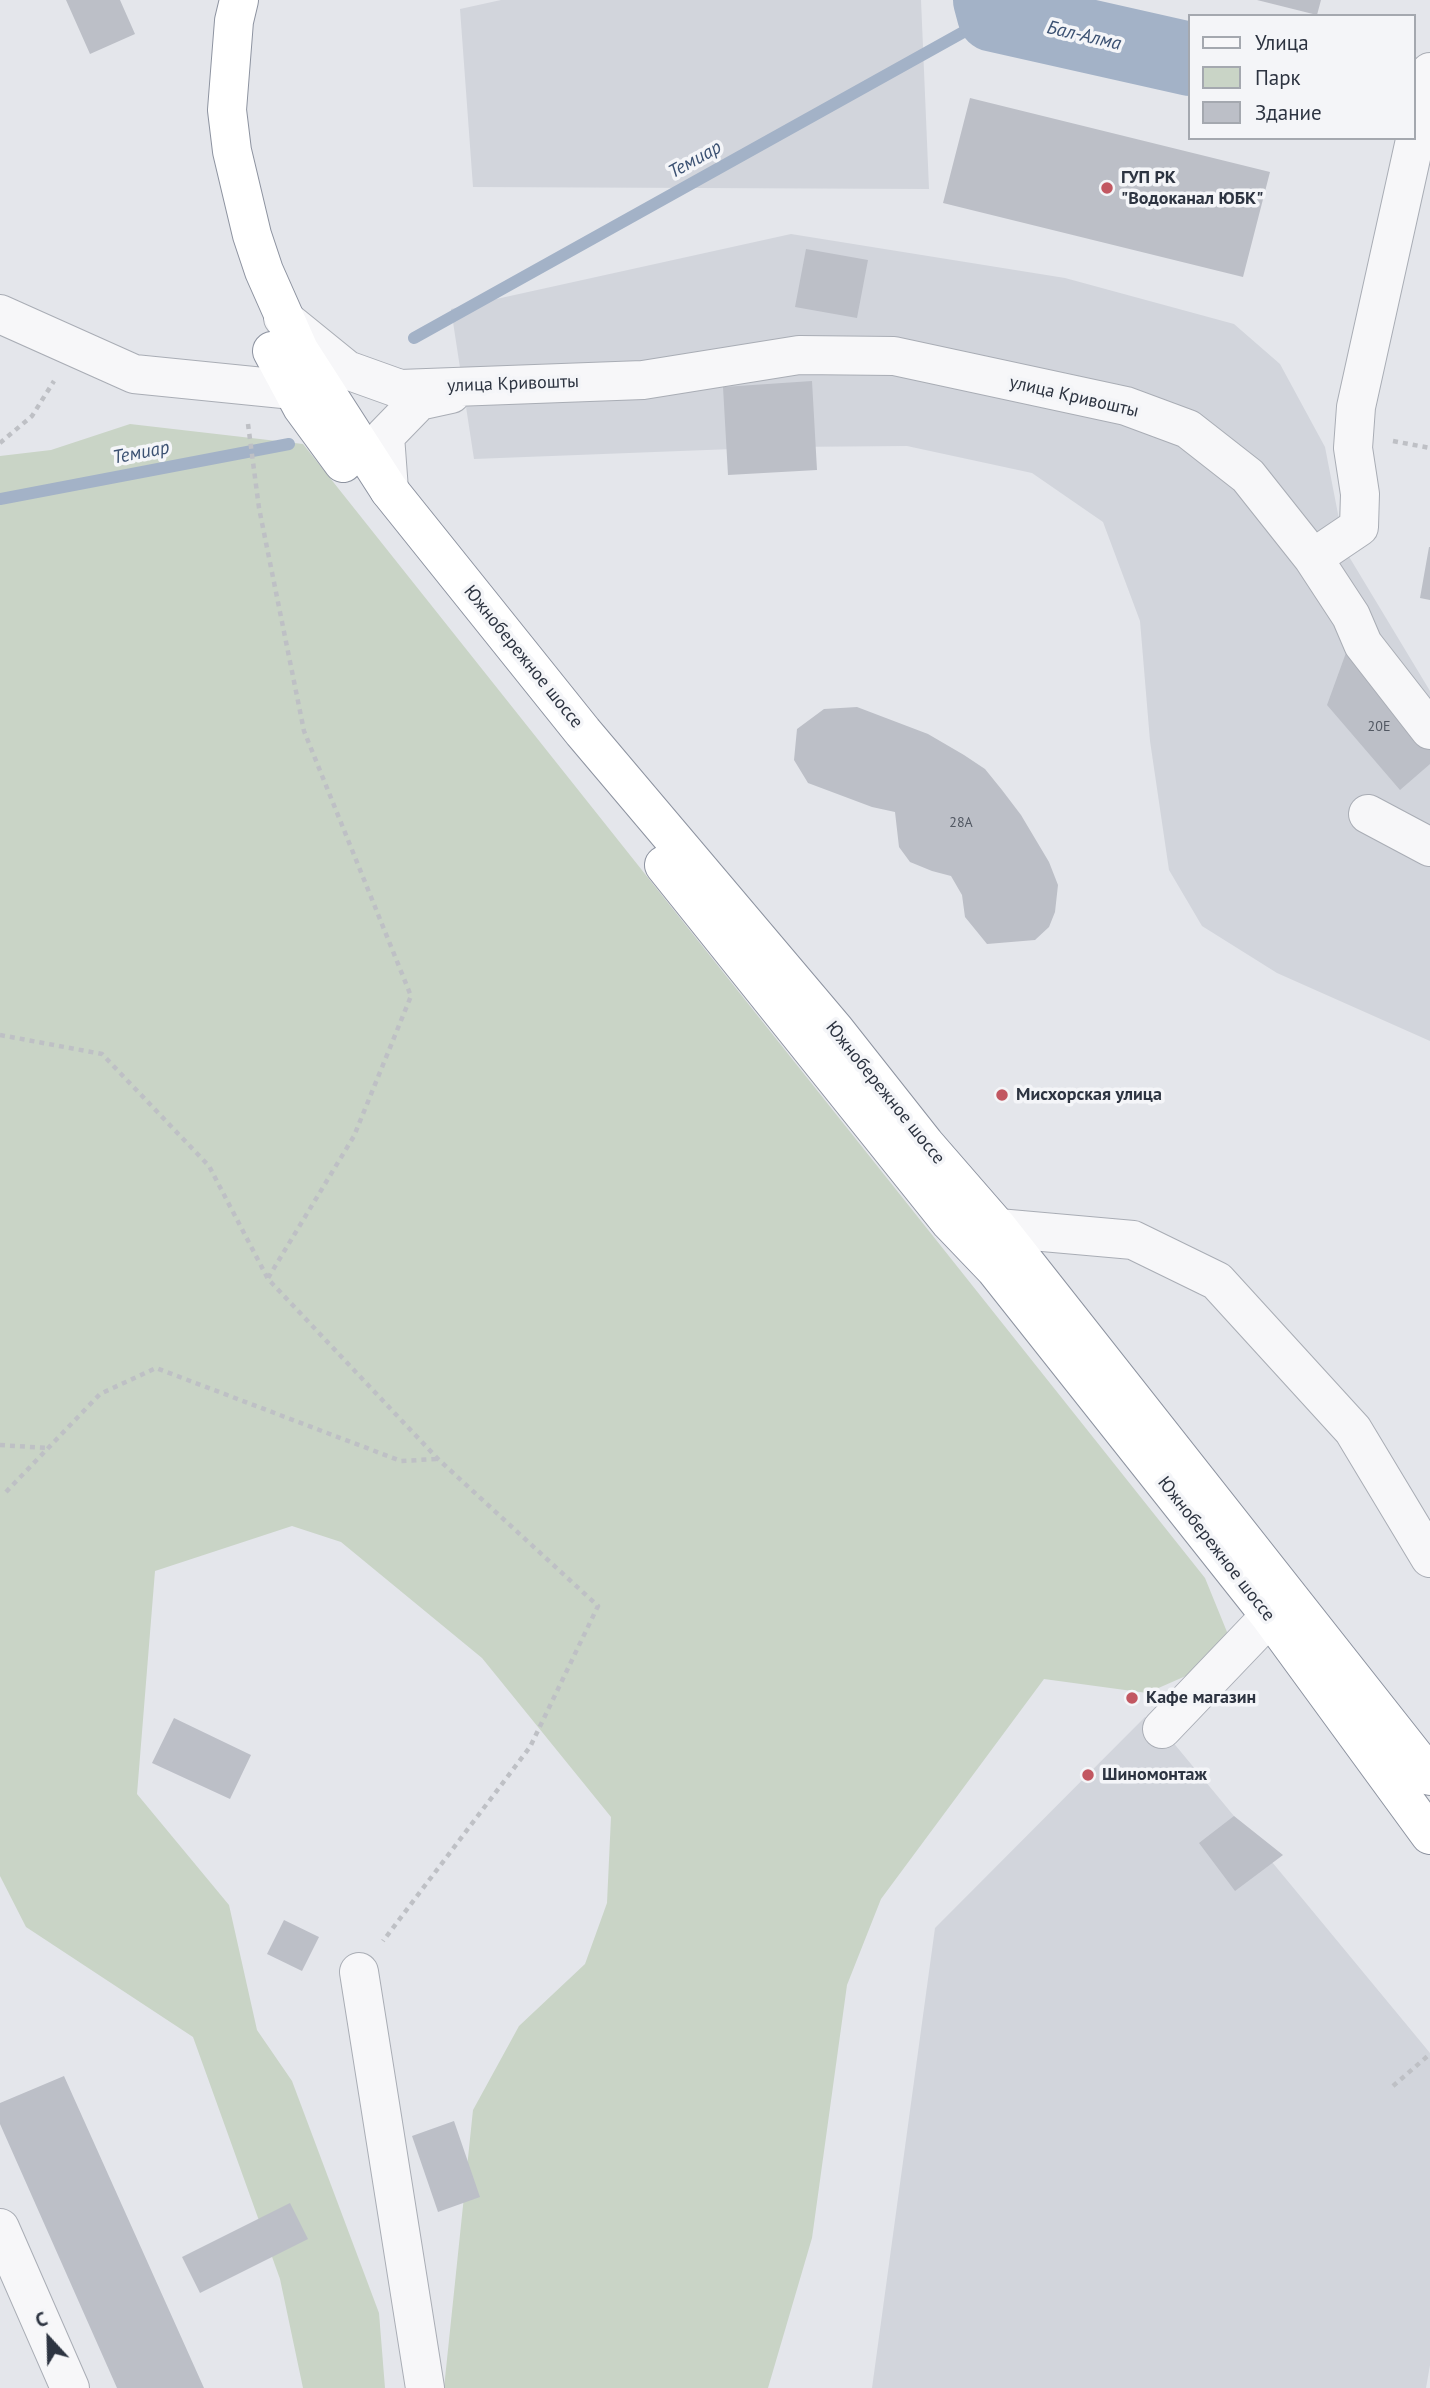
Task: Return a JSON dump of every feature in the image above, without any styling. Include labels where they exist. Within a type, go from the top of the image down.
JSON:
[{"type":"highway","name":"Южнобережное шоссе","points":[[222,0],[214,38],[208,113],[228,233],[281,333],[390,490],[583,732],[998,1228],[1430,1776]]},
{"type":"highway","name":"Южнобережное шоссе","points":[[239,0],[234,21],[227,110],[230,137],[243,201],[281,333],[293,390],[302,407],[417,564],[601,786],[950,1222],[995,1269],[1270,1616],[1430,1835]]},
{"type":"highway","points":[[950,1222],[998,1228],[995,1269]]},
{"type":"street","points":[[1313,558],[1359,527],[1360,494],[1353,448],[1356,407],[1422,149],[1430,72]]},
{"type":"street","points":[[0,314],[134,374],[293,390]]},
{"type":"street","name":"улица Кривошты","points":[[281,333],[347,370],[400,389],[643,380],[799,355],[894,356],[1126,406],[1188,429],[1248,476],[1313,558],[1351,615],[1363,644],[1430,730]]},
{"type":"street","points":[[390,490],[385,436],[419,401],[494,384]]},
{"type":"street","points":[[1368,814],[1430,847]]},
{"type":"street","points":[[998,1228],[1133,1240],[1217,1280],[1353,1430],[1430,1558]]},
{"type":"street","points":[[1162,1729],[1270,1616]]},
{"type":"street","points":[[359,1972],[425,2388]]},
{"type":"street","points":[[0,2228],[70,2388]]},
{"type":"path","points":[[0,443],[32,416],[74,349]]},
{"type":"path","points":[[248,425],[259,508],[304,731],[411,996],[354,1136],[268,1279]]},
{"type":"path","points":[[0,1035],[102,1054],[209,1166],[268,1279],[438,1460],[598,1606],[530,1748],[359,1972]]},
{"type":"path","points":[[6,1492],[100,1394],[156,1368],[401,1461],[438,1460]]},
{"type":"path","points":[[0,1445],[48,1448]]},
{"type":"path","points":[[1393,2086],[1430,2054]]},
{"type":"shaded area","points":[[501,0],[921,0],[929,189],[473,187],[460,9]]},
{"type":"shaded area","points":[[791,234],[1065,278],[1234,324],[1280,364],[1325,447],[1345,550],[1430,691],[1430,1041],[1277,973],[1202,926],[1169,870],[1150,741],[1140,621],[1103,522],[1032,473],[907,446],[784,447],[474,459],[451,309]]},
{"type":"shaded area","points":[[1145,1717],[1162,1729],[1430,2053],[1430,2365],[1426,2388],[872,2388],[935,1928]]},
{"type":"green space","points":[[130,424],[303,444],[1205,1578],[1236,1654],[1147,1693],[1044,1679],[881,1899],[847,1985],[812,2238],[768,2388],[444,2388],[473,2110],[519,2026],[585,1964],[607,1903],[611,1817],[482,1658],[341,1542],[292,1526],[155,1571],[137,1794],[229,1905],[257,2030],[292,2081],[379,2313],[385,2388],[303,2388],[280,2279],[193,2037],[26,1927],[0,1876],[0,456],[51,450]]},
{"type":"building","points":[[66,0],[120,0],[135,34],[90,54]]},
{"type":"building","points":[[1257,0],[1321,0],[1317,14]]},
{"type":"building","name":"ГУП РК \"Водоканал ЮБК\"","points":[[970,98],[1270,172],[1243,277],[943,203]]},
{"type":"building","points":[[806,249],[868,260],[857,318],[795,307]]},
{"type":"building","points":[[812,381],[817,470],[728,475],[723,387]]},
{"type":"building","points":[[1430,547],[1430,600],[1420,598]]},
{"type":"building","points":[[1347,650],[1430,748],[1430,764],[1400,790],[1327,705]]},
{"type":"building","points":[[857,707],[928,734],[985,769],[1002,790],[1021,815],[1049,862],[1058,885],[1055,912],[1049,927],[1035,940],[987,944],[965,917],[962,895],[951,876],[910,862],[899,847],[895,812],[872,807],[808,783],[794,760],[797,729],[824,709]]},
{"type":"building","points":[[174,1718],[251,1755],[230,1799],[152,1763]]},
{"type":"building","points":[[1234,1816],[1283,1855],[1235,1891],[1199,1843]]},
{"type":"building","points":[[284,1920],[319,1937],[302,1971],[267,1954]]},
{"type":"building","points":[[64,2076],[204,2388],[117,2388],[0,2124],[0,2103]]},
{"type":"building","points":[[454,2121],[480,2197],[438,2212],[412,2136]]},
{"type":"building","points":[[290,2203],[308,2239],[200,2293],[182,2257]]},
{"type":"waterway","name":"Бал-Алма","points":[[990,0],[994,15],[1188,59]]},
{"type":"waterway","name":"Темиар","points":[[414,338],[994,15]]},
{"type":"waterway","name":"Темиар","points":[[0,499],[289,444]]},
{"type":"place","name":"ГУП РК \"Водоканал ЮБК\"","points":[[1107,188]]},
{"type":"place","name":"Мисхорская улица","points":[[1002,1095]]},
{"type":"place","name":"Кафе магазин","points":[[1132,1698]]},
{"type":"place","name":"Шиномонтаж","points":[[1088,1775]]}]
